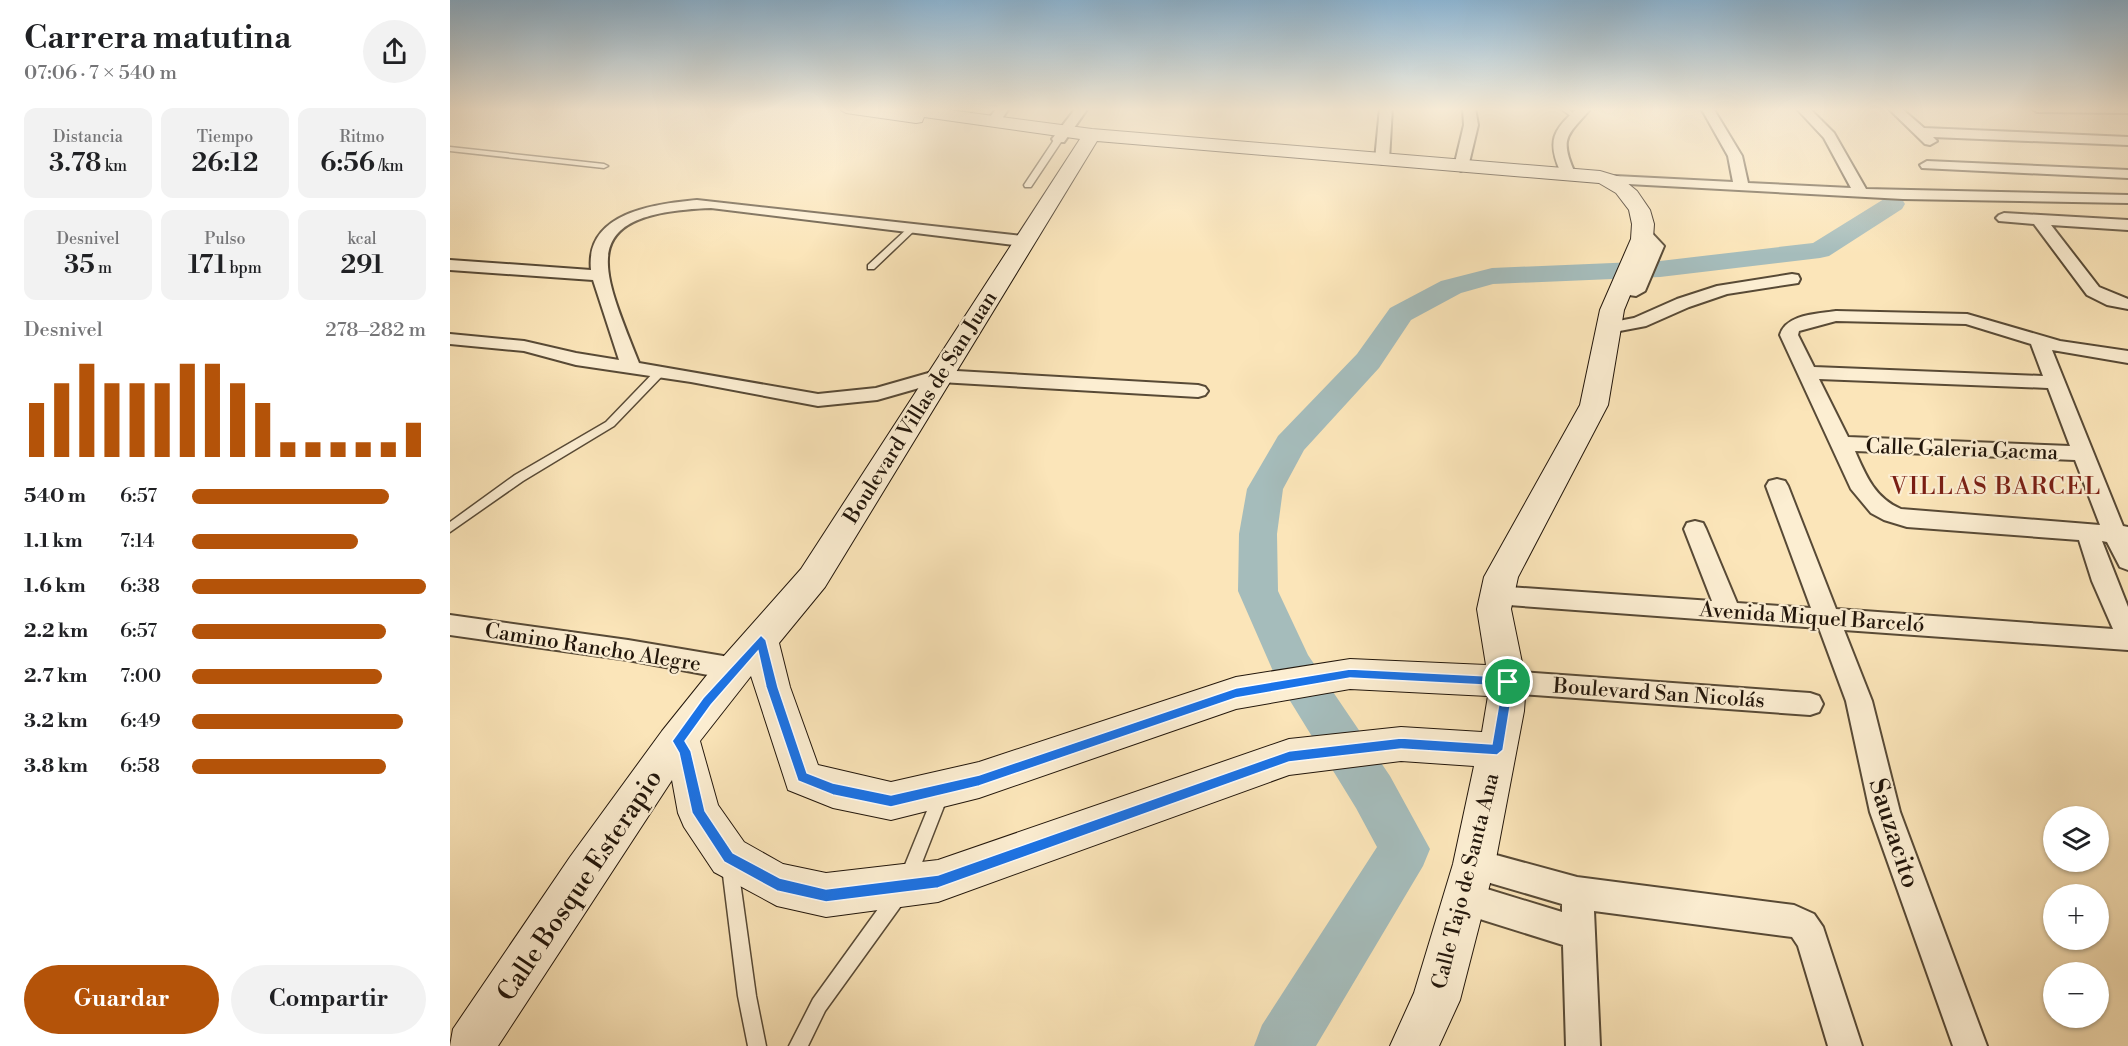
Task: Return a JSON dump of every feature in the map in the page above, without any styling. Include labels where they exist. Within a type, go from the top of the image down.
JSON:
[{"type":"street","name":"Boulevard Villas de San Juan","points":[[748,654],[788,612],[813,578],[1023,241],[1064,157]]},
{"type":"street","points":[[1248,157],[1279,157]]},
{"type":"street","points":[[1337,157],[1568,173],[1615,180],[1860,192],[2128,199]]},
{"type":"street","points":[[1461,167],[1463,157]]},
{"type":"street","points":[[1559,157],[1568,173]]},
{"type":"street","points":[[1736,157],[1741,186]]},
{"type":"street","points":[[1841,157],[1860,192]]},
{"type":"street","points":[[1948,157],[1959,167]]},
{"type":"street","points":[[1927,165],[2128,174]]},
{"type":"street","name":"Calle Tajo de Santa Ana","points":[[1414,1046],[1436,1000],[1474,864],[1497,750],[1494,681],[1496,594],[1501,577],[1594,405],[1602,378],[1613,307],[1629,290],[1638,255],[1647,237],[1637,203],[1615,180]]},
{"type":"street","points":[[631,366],[597,259],[604,239],[613,229],[647,211],[672,206],[734,206],[1023,241]]},
{"type":"street","points":[[2004,218],[2128,225]]},
{"type":"street","points":[[2039,220],[2093,291],[2113,301],[2128,304]]},
{"type":"street","points":[[450,265],[601,276]]},
{"type":"street","points":[[1609,328],[1646,322],[1683,303],[1716,292],[1766,281],[1792,279]]},
{"type":"street","points":[[2122,535],[1896,518],[1870,501],[1789,335],[1791,328],[1800,323],[1836,315],[1967,319],[2038,341],[2128,357]]},
{"type":"street","points":[[450,339],[524,346],[576,358],[818,400],[877,394],[939,376],[1198,391]]},
{"type":"street","points":[[2038,341],[2084,453],[2122,535],[2128,561]]},
{"type":"street","points":[[1808,373],[2056,382]]},
{"type":"street","name":"Calle Galeria Gacma","points":[[1841,444],[2084,453]]},
{"type":"street","name":"Sauzacito","points":[[1777,486],[1859,701],[1885,812],[1970,1046]]},
{"type":"street","points":[[1695,529],[1728,610]]},
{"type":"street","points":[[2088,533],[2104,581],[2128,637]]},
{"type":"street","name":"Avenida Miquel Barceló","points":[[1496,594],[2128,637]]},
{"type":"street","name":"Camino Rancho Alegre","points":[[450,625],[628,650],[748,654]]},
{"type":"street","points":[[748,654],[772,687],[802,777],[833,789],[891,801],[979,780],[1236,693],[1350,674],[1494,681]]},
{"type":"street","name":"Calle Bosque Esterapio","points":[[470,1046],[610,837],[678,741],[748,654]]},
{"type":"street","name":"Boulevard San Nicolás","points":[[1494,681],[1810,704]]},
{"type":"street","points":[[678,741],[685,751],[699,813],[729,857],[777,884],[826,895],[938,881],[1289,757],[1401,744],[1497,750]]},
{"type":"street","points":[[1474,864],[1577,893],[1794,921],[1803,925],[1812,938],[1845,1046]]},
{"type":"street","points":[[1577,893],[1583,1046]]},
{"type":"street","points":[[1464,898],[1577,933]]},
{"type":"lane","points":[[521,157],[604,166]]},
{"type":"lane","points":[[1028,185],[1052,157]]},
{"type":"lane","points":[[871,267],[912,229]]},
{"type":"lane","points":[[450,528],[519,478],[610,424],[661,371]]},
{"type":"lane","points":[[798,1046],[819,1005],[905,886],[943,789]]},
{"type":"lane","points":[[729,857],[747,996],[757,1046]]},
{"type":"waterway","points":[[1283,1046],[1405,849],[1373,792],[1291,665],[1258,591],[1258,534],[1265,489],[1290,444],[1368,361],[1400,314],[1451,287],[1492,276],[1660,269],[1820,250],[1893,204]]},
{"type":"district","name":"VILLAS BARCEL","points":[[1996,486]]},
{"type":"route","points":[[761,640],[772,687],[802,777],[833,789],[891,801],[979,780],[1236,693],[1350,674],[1508,682],[1497,750],[1401,744],[1289,757],[938,881],[826,895],[777,884],[729,857],[699,813],[685,751],[678,741],[707,702],[761,640]]}]
